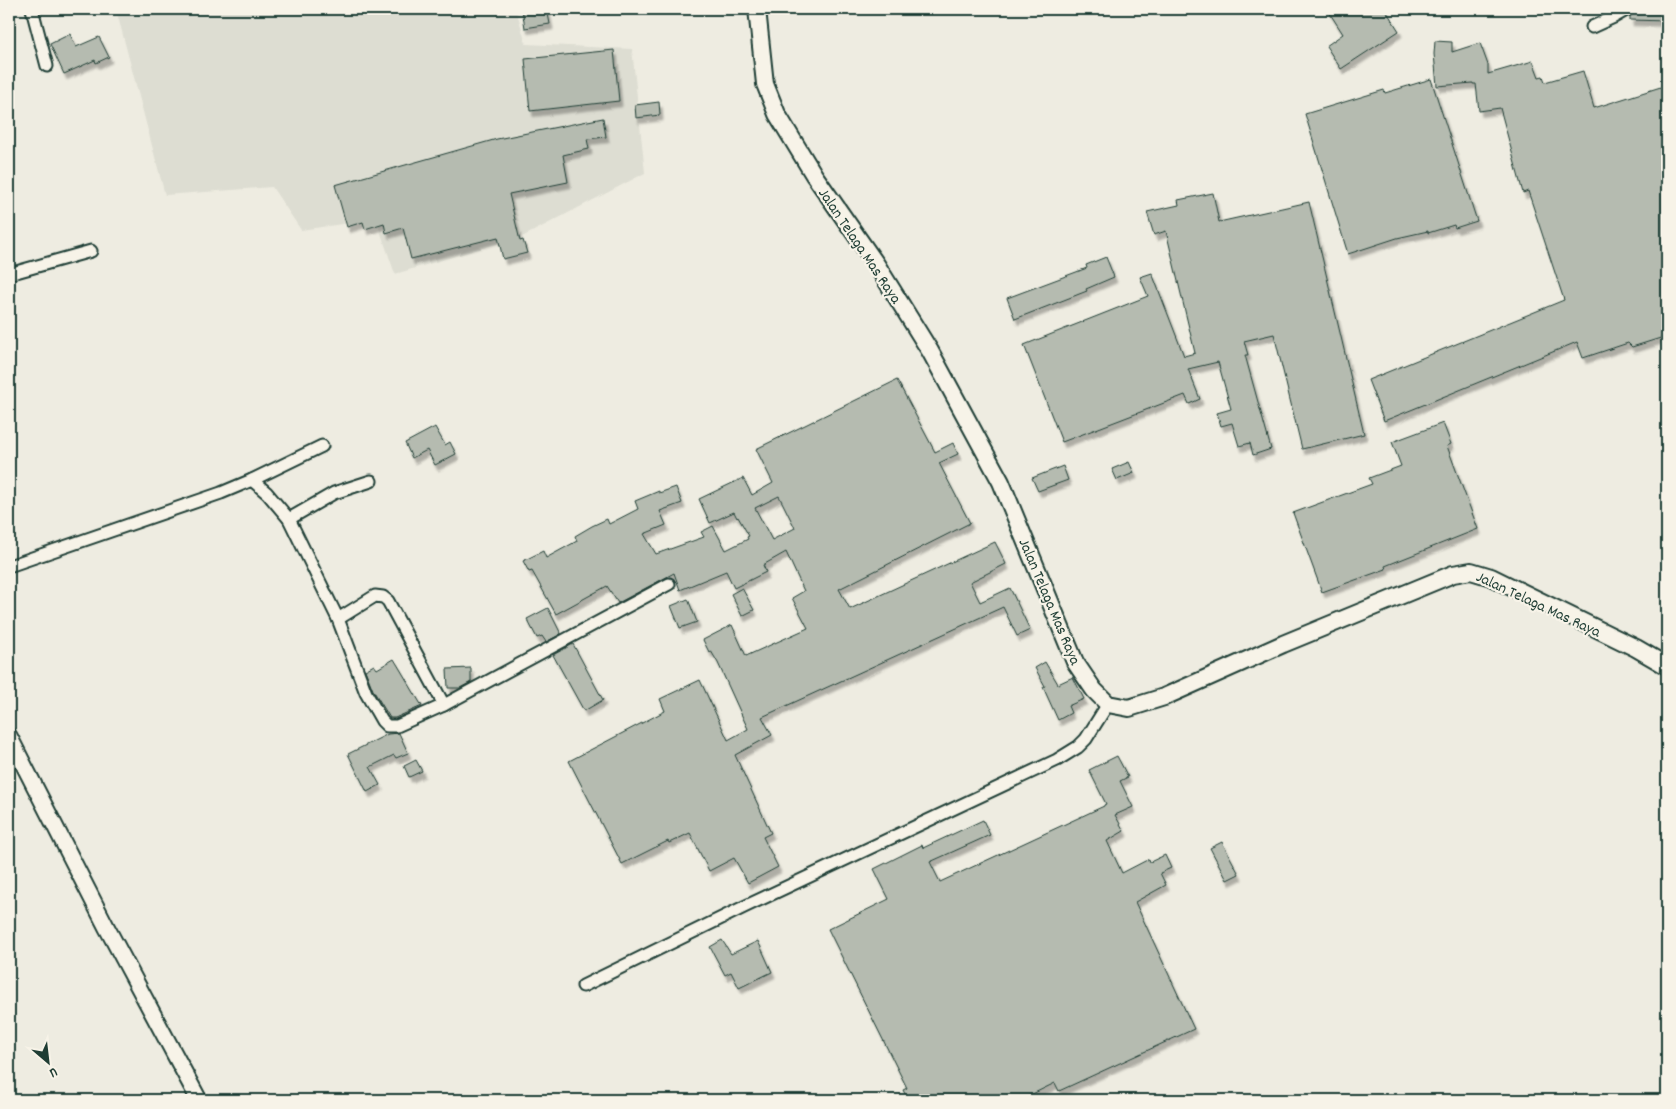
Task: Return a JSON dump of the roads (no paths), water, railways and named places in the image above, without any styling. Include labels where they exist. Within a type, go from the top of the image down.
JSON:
[{"type":"main road","name":"Jalan Telaga Mas Raya","points":[[757,9],[765,84],[777,114],[814,175],[876,264],[930,351],[1001,482],[1075,662],[1094,690],[1108,704],[1129,708],[1164,697],[1283,644],[1453,574],[1471,571],[1491,577],[1636,648],[1667,666]]},
{"type":"street","points":[[32,9],[47,66]]},
{"type":"street","points":[[1592,27],[1628,9]]},
{"type":"street","points":[[9,274],[91,250]]},
{"type":"street","points":[[9,566],[212,496],[252,480],[322,446]]},
{"type":"street","points":[[252,480],[267,493],[290,519],[338,619],[366,693],[382,721],[387,726],[407,723],[444,705],[669,584]]},
{"type":"street","points":[[290,519],[334,494],[371,481]]},
{"type":"street","points":[[338,619],[376,596],[388,601],[444,705]]},
{"type":"street","points":[[583,986],[744,907],[1057,760],[1078,747],[1086,739],[1108,704]]},
{"type":"street","points":[[9,736],[107,928],[199,1100]]}]
